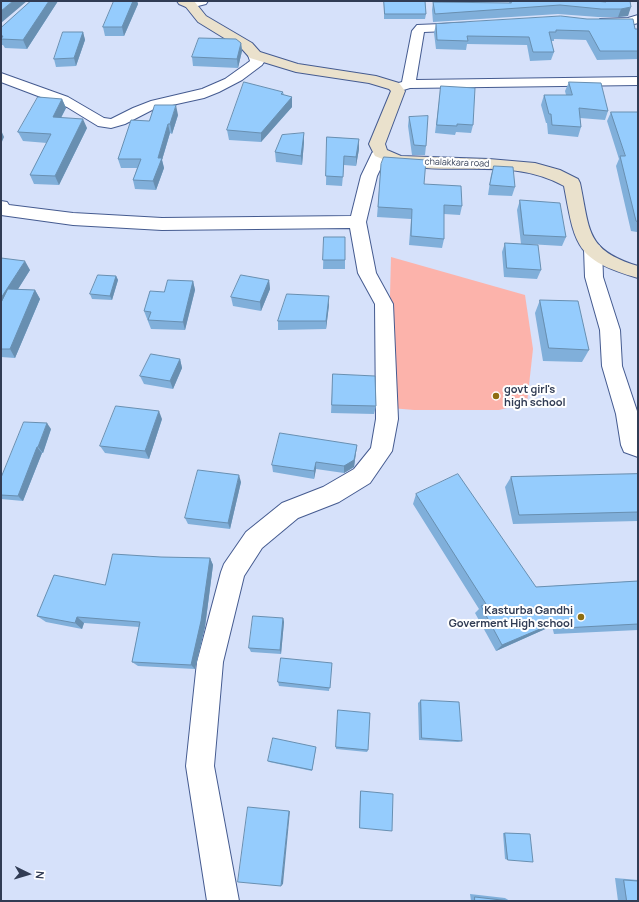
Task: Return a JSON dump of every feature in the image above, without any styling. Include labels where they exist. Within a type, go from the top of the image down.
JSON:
[{"type":"main road","points":[[192,2],[202,19],[247,46],[256,55],[296,68],[403,86]]},
{"type":"main road","points":[[380,153],[377,144],[384,130],[391,104],[398,91],[403,86]]},
{"type":"main road","name":"chalakkara road","points":[[380,153],[399,161],[510,165],[546,170],[562,175],[572,183],[584,238],[604,258],[618,266],[638,272]]},
{"type":"street","points":[[592,22],[629,22],[638,19]]},
{"type":"street","points":[[479,26],[421,28],[418,32],[410,72],[403,86],[638,81]]},
{"type":"street","points":[[1,77],[42,91],[72,105],[99,122],[104,124],[112,124],[143,108],[200,94],[240,76],[257,62],[256,55]]},
{"type":"street","points":[[224,901],[200,766],[210,662],[233,572],[254,540],[290,510],[331,495],[362,476],[380,451],[388,419],[385,387],[386,352],[384,304],[367,274],[358,222],[369,176],[380,153]]},
{"type":"street","points":[[2,210],[73,219],[162,224],[358,222]]},
{"type":"street","points":[[594,249],[594,277],[610,330],[612,366],[627,414],[632,446],[638,448]]},
{"type":"shaded area","points":[[391,257],[525,295],[533,349],[527,403],[499,410],[414,410],[391,408],[389,334]]},
{"type":"building","points":[[1,1],[13,1],[1,11]]},
{"type":"building","points":[[31,1],[49,1],[23,40],[1,39],[3,36],[1,36],[1,28]]},
{"type":"building","points":[[114,1],[133,1],[122,27],[103,27]]},
{"type":"building","points":[[384,1],[425,1],[426,14],[385,14]]},
{"type":"building","points":[[511,1],[630,1],[631,7],[621,9],[601,9],[560,5],[435,14],[433,2],[511,3]]},
{"type":"building","points":[[561,16],[587,19],[633,19],[635,29],[638,29],[638,51],[600,51],[589,31],[556,30],[556,32],[549,32],[554,52],[533,52],[529,37],[467,36],[468,41],[437,40],[436,24]]},
{"type":"building","points":[[63,32],[83,32],[74,58],[54,59]]},
{"type":"building","points":[[199,38],[236,39],[241,43],[237,59],[192,57]]},
{"type":"building","points":[[244,82],[283,92],[281,94],[292,97],[261,133],[227,130]]},
{"type":"building","points":[[569,82],[601,83],[608,111],[579,108],[581,127],[552,125],[551,114],[549,114],[544,95],[572,95]]},
{"type":"building","points":[[441,86],[475,88],[473,125],[437,125]]},
{"type":"building","points":[[38,97],[62,99],[53,117],[83,119],[55,176],[30,175],[51,134],[18,132]]},
{"type":"building","points":[[155,105],[176,105],[170,124],[168,124],[158,158],[162,158],[153,181],[133,180],[141,159],[118,159],[131,120],[149,121]]},
{"type":"building","points":[[611,112],[638,112],[638,222],[636,221],[620,156],[625,156]]},
{"type":"building","points":[[428,116],[426,146],[414,145],[409,117]]},
{"type":"building","points":[[304,133],[301,156],[275,152],[282,135]]},
{"type":"building","points":[[327,137],[359,139],[356,157],[344,156],[343,177],[326,176]]},
{"type":"building","points":[[384,157],[426,160],[424,184],[461,186],[462,206],[444,205],[444,239],[411,236],[412,209],[378,207],[381,164]]},
{"type":"building","points":[[494,166],[513,167],[515,187],[490,185]]},
{"type":"building","points":[[520,200],[560,203],[566,237],[524,235]]},
{"type":"building","points":[[324,237],[345,237],[345,260],[323,260]]},
{"type":"building","points":[[505,243],[538,245],[541,270],[507,268]]},
{"type":"building","points":[[1,258],[25,261],[1,298]]},
{"type":"building","points":[[98,275],[116,276],[110,296],[90,294]]},
{"type":"building","points":[[241,275],[269,280],[260,302],[231,297]]},
{"type":"building","points":[[168,280],[193,281],[183,322],[148,320],[151,312],[144,311],[150,291],[164,292]]},
{"type":"building","points":[[8,289],[35,290],[10,349],[1,349],[1,303]]},
{"type":"building","points":[[287,294],[329,296],[326,321],[278,321]]},
{"type":"building","points":[[540,300],[578,301],[589,350],[549,348]]},
{"type":"building","points":[[151,354],[180,359],[170,381],[140,376]]},
{"type":"building","points":[[333,374],[375,376],[376,406],[332,405]]},
{"type":"building","points":[[116,406],[159,411],[145,451],[100,446]]},
{"type":"building","points":[[24,422],[47,423],[18,496],[1,495],[1,478]]},
{"type":"building","points":[[280,433],[357,445],[354,460],[344,466],[316,462],[314,471],[272,465]]},
{"type":"building","points":[[198,470],[239,475],[228,523],[185,518]]},
{"type":"building","points":[[458,474],[536,587],[638,581],[638,624],[563,628],[561,620],[502,645],[481,606],[486,604],[416,494]]},
{"type":"building","points":[[638,474],[638,512],[519,515],[511,477]]},
{"type":"building","points":[[113,554],[210,558],[201,621],[191,665],[132,662],[140,622],[77,617],[75,623],[37,616],[54,575],[105,585]]},
{"type":"building","points":[[253,616],[283,618],[280,650],[249,648]]},
{"type":"building","points":[[281,658],[332,663],[330,688],[278,682]]},
{"type":"building","points":[[421,700],[459,702],[462,741],[422,738]]},
{"type":"building","points":[[338,710],[370,713],[368,750],[336,747]]},
{"type":"building","points":[[273,738],[316,747],[312,770],[268,761]]},
{"type":"building","points":[[361,791],[393,794],[392,831],[360,828]]},
{"type":"building","points":[[248,807],[289,811],[281,886],[238,882]]},
{"type":"building","points":[[505,833],[530,834],[533,862],[508,860]]},
{"type":"building","points":[[624,880],[638,881],[638,901],[627,901]]},
{"type":"building","points":[[475,897],[510,901],[475,901]]},
{"type":"place","name":"govt girl's high school","points":[[496,396]]},
{"type":"place","name":"Kasturba Gandhi Goverment High school","points":[[581,617]]}]
